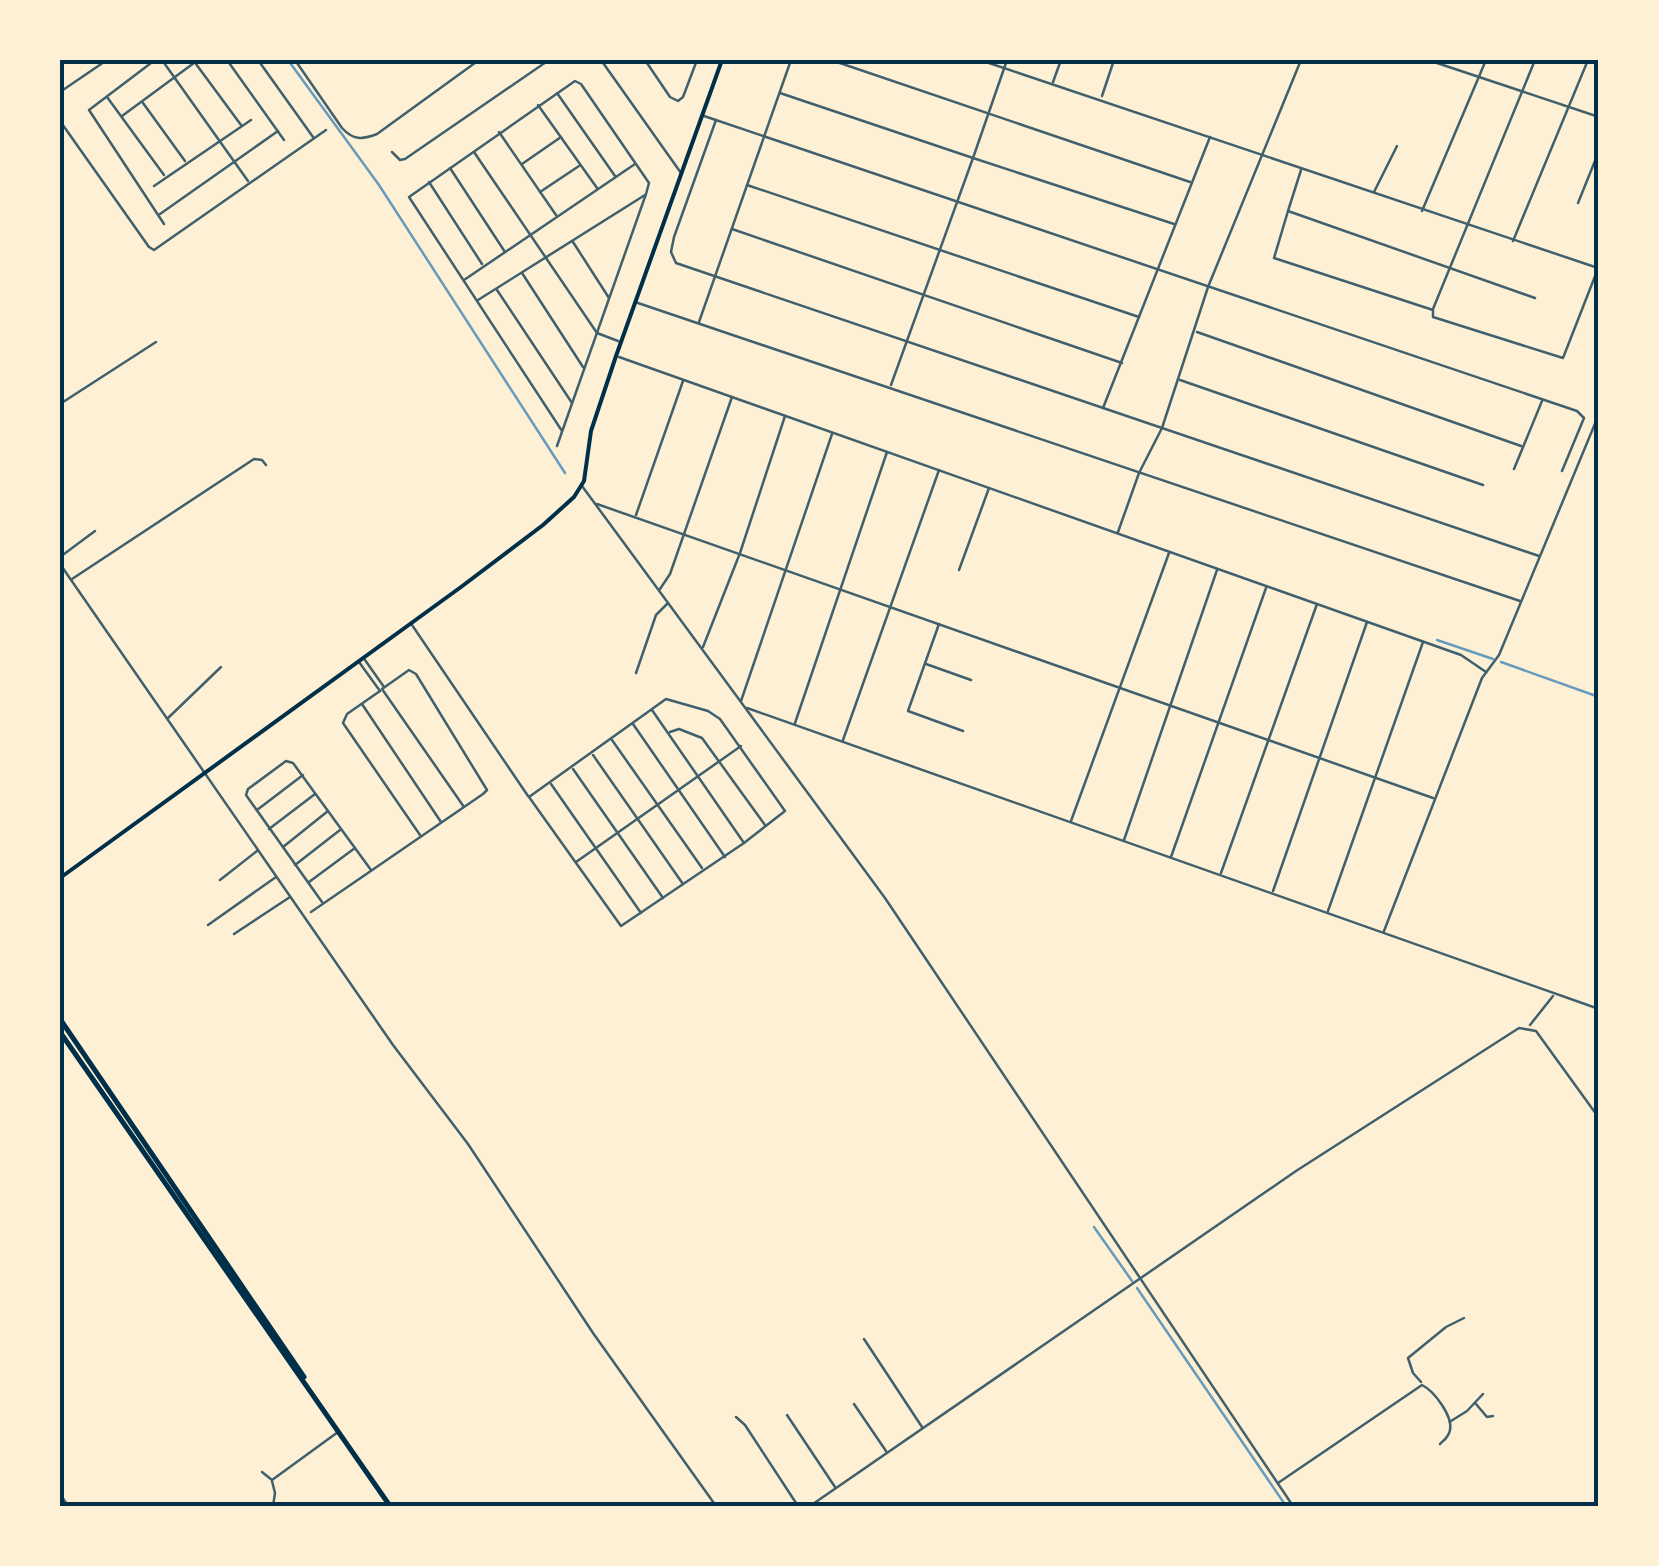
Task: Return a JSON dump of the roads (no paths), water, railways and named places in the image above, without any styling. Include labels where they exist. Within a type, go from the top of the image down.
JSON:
[{"type":"highway","points":[[61,1026],[302,1371],[390,1506]]},
{"type":"main road","points":[[60,878],[543,526],[582,486],[591,430],[722,60]]},
{"type":"street","points":[[60,92],[107,60]]},
{"type":"street","points":[[155,60],[91,106],[89,112],[164,224]]},
{"type":"street","points":[[162,60],[249,184]]},
{"type":"street","points":[[226,60],[284,140]]},
{"type":"street","points":[[258,60],[314,138]]},
{"type":"street","points":[[295,60],[342,128],[362,139],[377,134],[479,60]]},
{"type":"street","points":[[392,152],[400,160],[405,159],[550,60]]},
{"type":"street","points":[[600,60],[681,173]]},
{"type":"street","points":[[647,60],[670,97],[678,101],[684,98],[697,60]]},
{"type":"street","points":[[699,323],[791,60]]},
{"type":"street","points":[[830,60],[1190,182]]},
{"type":"street","points":[[980,60],[1465,226],[1599,267],[1563,358],[1432,317],[1448,268],[1465,226],[1535,60]]},
{"type":"street","points":[[891,386],[1006,60]]},
{"type":"street","points":[[1052,83],[1060,60]]},
{"type":"street","points":[[1101,99],[1114,60]]},
{"type":"street","points":[[1118,533],[1139,474],[1162,428],[1208,287],[1301,60]]},
{"type":"street","points":[[1428,60],[1599,117]]},
{"type":"street","points":[[1422,211],[1486,60]]},
{"type":"street","points":[[1513,242],[1588,60]]},
{"type":"street","points":[[120,116],[197,61],[242,125]]},
{"type":"street","points":[[557,446],[646,194],[648,178],[580,82],[572,82],[557,92],[409,197],[562,430]]},
{"type":"street","points":[[557,92],[616,177]]},
{"type":"street","points":[[780,93],[1174,224]]},
{"type":"street","points":[[106,96],[165,178]]},
{"type":"street","points":[[142,101],[186,163]]},
{"type":"street","points":[[538,105],[598,189]]},
{"type":"street","points":[[701,116],[1577,410],[1584,418],[1562,471]]},
{"type":"street","points":[[154,186],[250,120]]},
{"type":"street","points":[[716,120],[671,252],[676,263],[1538,556]]},
{"type":"street","points":[[60,121],[152,250],[326,130]]},
{"type":"street","points":[[158,215],[278,132]]},
{"type":"street","points":[[499,132],[557,216]]},
{"type":"street","points":[[521,164],[561,137]]},
{"type":"street","points":[[1102,409],[1210,137]]},
{"type":"street","points":[[1373,194],[1397,146]]},
{"type":"street","points":[[473,150],[597,333],[621,342]]},
{"type":"street","points":[[1578,203],[1599,151]]},
{"type":"street","points":[[463,280],[638,162]]},
{"type":"street","points":[[540,192],[581,165]]},
{"type":"street","points":[[450,167],[505,252]]},
{"type":"street","points":[[1302,169],[1274,258],[1432,310]]},
{"type":"street","points":[[428,181],[484,266]]},
{"type":"street","points":[[747,184],[1138,317]]},
{"type":"street","points":[[476,302],[646,194]]},
{"type":"street","points":[[1288,211],[1535,298]]},
{"type":"street","points":[[732,229],[1122,363]]},
{"type":"street","points":[[572,240],[610,298]]},
{"type":"street","points":[[521,272],[584,369]]},
{"type":"street","points":[[496,288],[572,403]]},
{"type":"street","points":[[634,302],[1520,601]]},
{"type":"street","points":[[1195,332],[1522,446]]},
{"type":"street","points":[[60,404],[156,342]]},
{"type":"street","points":[[616,356],[1423,642],[1461,656],[1486,672]]},
{"type":"street","points":[[635,517],[683,380]]},
{"type":"street","points":[[1178,380],[1483,485]]},
{"type":"street","points":[[659,590],[670,574],[732,397]]},
{"type":"street","points":[[1514,469],[1543,400]]},
{"type":"street","points":[[1384,932],[1433,798],[1486,672],[1499,654],[1599,414]]},
{"type":"street","points":[[703,648],[740,554],[786,416]]},
{"type":"street","points":[[741,702],[833,433]]},
{"type":"street","points":[[794,725],[888,452]]},
{"type":"street","points":[[71,580],[254,460],[266,465]]},
{"type":"street","points":[[842,742],[939,470]]},
{"type":"street","points":[[582,486],[884,898],[1292,1506]]},
{"type":"street","points":[[958,570],[989,488]]},
{"type":"street","points":[[596,503],[1433,798]]},
{"type":"street","points":[[60,557],[94,531]]},
{"type":"street","points":[[1070,822],[1169,552]]},
{"type":"street","points":[[60,564],[203,775],[393,1045],[468,1144],[584,1320],[716,1506]]},
{"type":"street","points":[[1124,840],[1218,569]]},
{"type":"street","points":[[1171,857],[1267,586]]},
{"type":"street","points":[[636,673],[660,610],[668,602]]},
{"type":"street","points":[[1220,874],[1317,604]]},
{"type":"street","points":[[1272,893],[1366,622]]},
{"type":"street","points":[[939,623],[908,712],[963,730]]},
{"type":"street","points":[[411,624],[529,797],[619,926],[627,925],[744,844],[782,816],[785,808],[715,714],[670,699],[651,708],[529,797]]},
{"type":"street","points":[[1327,912],[1423,642]]},
{"type":"street","points":[[360,659],[464,807]]},
{"type":"street","points":[[925,663],[971,680]]},
{"type":"street","points":[[167,719],[221,668]]},
{"type":"street","points":[[312,912],[483,794],[486,785],[416,674],[409,670],[361,703],[343,723],[420,836]]},
{"type":"street","points":[[361,703],[442,822]]},
{"type":"street","points":[[651,708],[744,844]]},
{"type":"street","points":[[745,708],[1599,1010]]},
{"type":"street","points":[[632,723],[725,857]]},
{"type":"street","points":[[669,733],[679,728],[698,735],[766,827]]},
{"type":"street","points":[[611,738],[704,871]]},
{"type":"street","points":[[575,863],[741,746]]},
{"type":"street","points":[[592,754],[684,885]]},
{"type":"street","points":[[323,903],[246,795],[288,760],[371,870]]},
{"type":"street","points":[[572,768],[664,899]]},
{"type":"street","points":[[256,811],[302,776]]},
{"type":"street","points":[[550,783],[642,914]]},
{"type":"street","points":[[269,829],[316,793]]},
{"type":"street","points":[[282,848],[328,810]]},
{"type":"street","points":[[295,865],[341,829]]},
{"type":"street","points":[[308,883],[355,848]]},
{"type":"street","points":[[220,880],[257,851]]},
{"type":"street","points":[[208,925],[276,877]]},
{"type":"street","points":[[234,934],[290,897]]},
{"type":"street","points":[[1528,1028],[1554,995]]},
{"type":"street","points":[[810,1506],[1296,1172],[1519,1028],[1536,1031],[1599,1118]]},
{"type":"street","points":[[1440,1444],[1449,1434],[1450,1422],[1430,1389],[1413,1373],[1408,1358],[1446,1326],[1464,1318]]},
{"type":"street","points":[[864,1339],[923,1428]]},
{"type":"street","points":[[1277,1484],[1422,1384]]},
{"type":"street","points":[[1450,1422],[1484,1394]]},
{"type":"street","points":[[1476,1403],[1487,1417],[1493,1416]]},
{"type":"street","points":[[854,1404],[887,1452]]},
{"type":"street","points":[[788,1415],[836,1488]]},
{"type":"street","points":[[736,1417],[798,1506]]},
{"type":"street","points":[[272,1480],[340,1432]]},
{"type":"street","points":[[262,1472],[272,1480],[276,1492],[273,1506]]},
{"type":"street","points":[[60,1494],[68,1506]]},
{"type":"waterway","points":[[288,60],[379,185],[565,473]]},
{"type":"waterway","points":[[1437,640],[1493,659]]},
{"type":"waterway","points":[[1501,662],[1599,697]]},
{"type":"waterway","points":[[1094,1227],[1132,1281]]},
{"type":"waterway","points":[[1137,1288],[1286,1506]]}]
